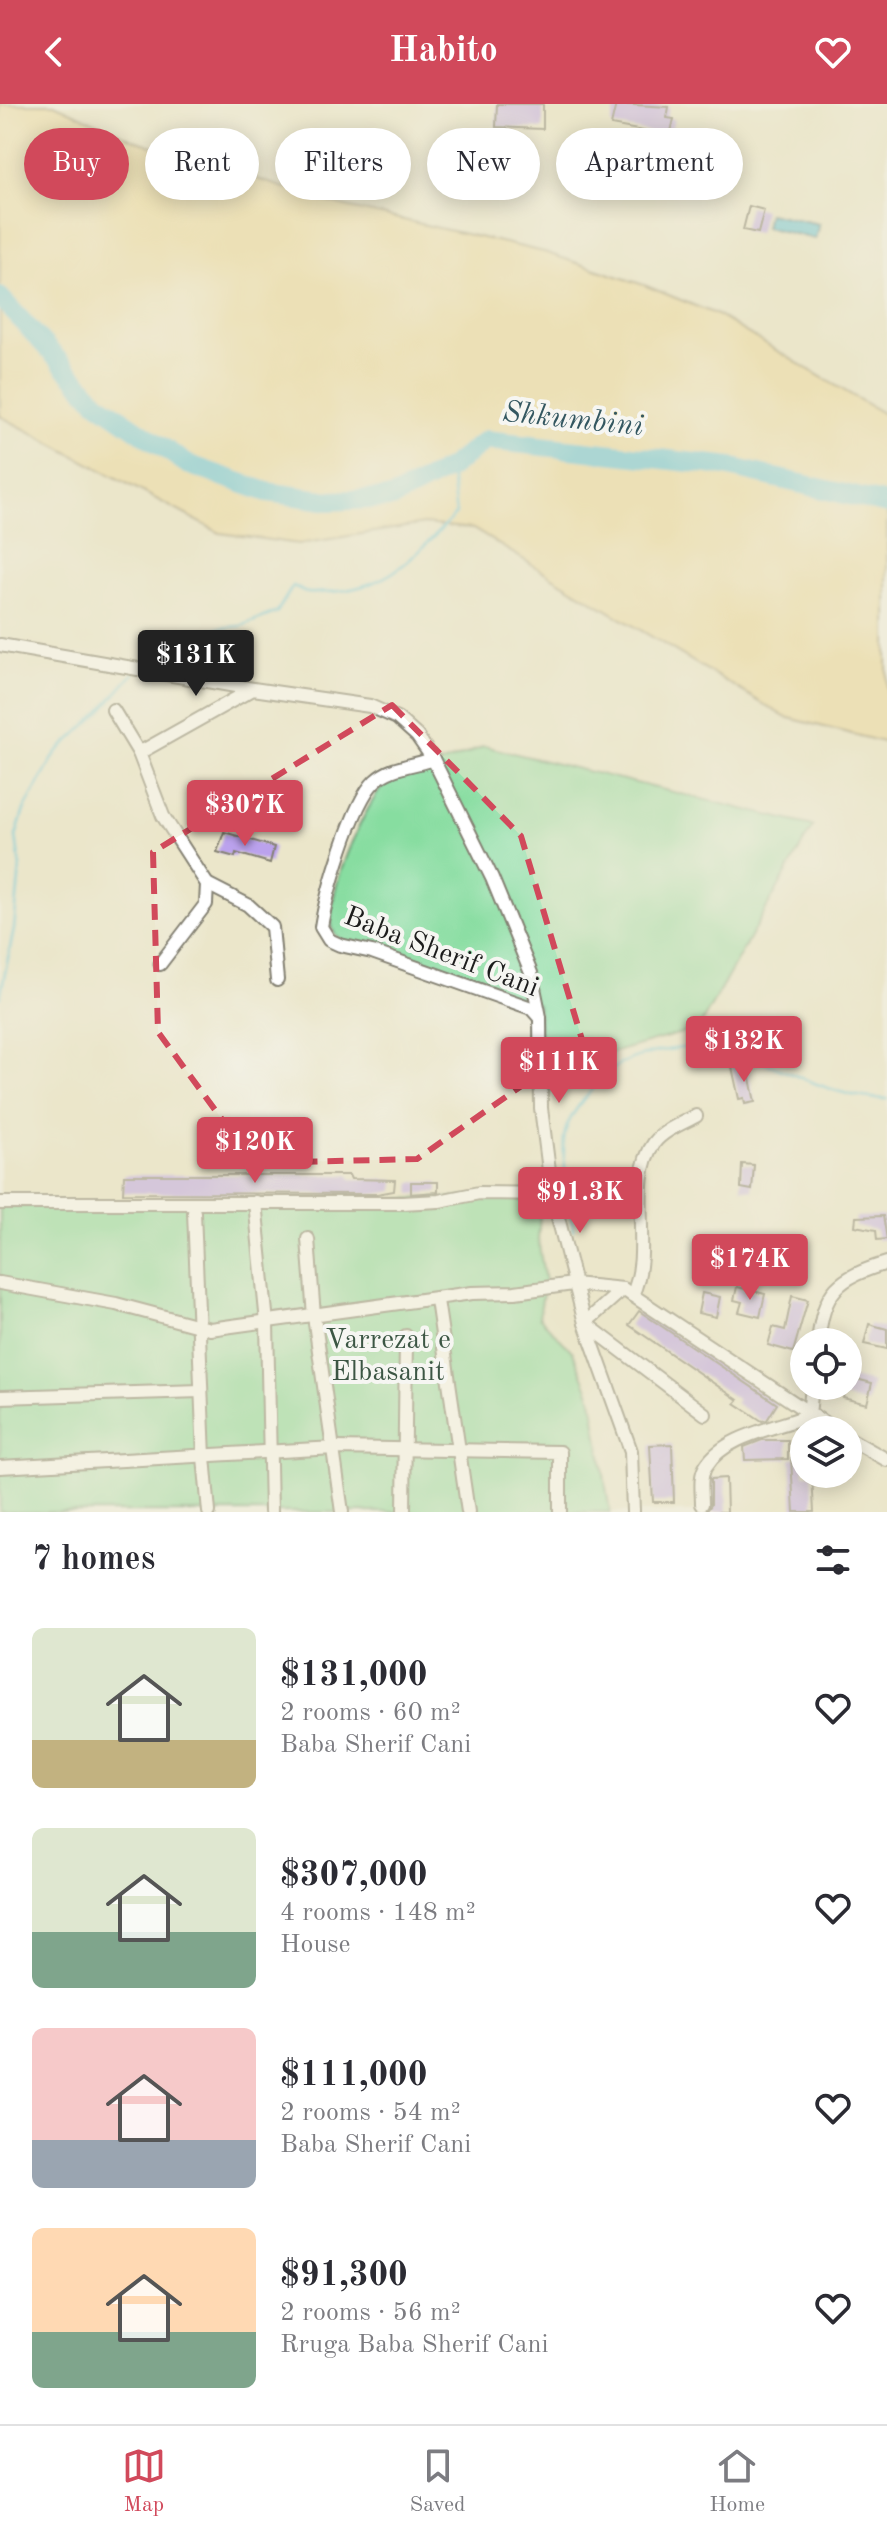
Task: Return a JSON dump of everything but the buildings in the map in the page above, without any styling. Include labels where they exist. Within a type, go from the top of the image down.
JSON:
[{"type":"street","points":[[0,645],[125,669],[370,706],[397,718],[417,736],[433,759],[524,951],[540,1017]]},
{"type":"street","points":[[139,753],[253,689]]},
{"type":"street","points":[[113,710],[139,753],[163,816],[207,884],[248,905],[272,927],[277,980]]},
{"type":"street","name":"Baba Sherif Cani","points":[[433,759],[387,772],[373,783],[351,826],[329,888],[321,927],[329,940],[340,945],[372,952],[531,1008],[540,1017],[541,1108],[552,1194],[573,1284],[631,1451],[633,1512]]},
{"type":"street","points":[[160,964],[206,904],[207,884]]},
{"type":"street","points":[[696,1116],[654,1143],[643,1172],[638,1284],[585,1323],[705,1414]]},
{"type":"street","points":[[0,1203],[402,1203],[439,1201],[479,1193],[552,1194]]},
{"type":"street","points":[[255,1202],[267,1323],[271,1512]]},
{"type":"street","points":[[194,1212],[209,1512]]},
{"type":"street","points":[[308,1239],[314,1316],[342,1512]]},
{"type":"street","points":[[821,1328],[826,1299],[845,1279],[887,1263]]},
{"type":"street","points":[[0,1283],[116,1304],[210,1329],[267,1323],[392,1302],[437,1300],[573,1284],[628,1292],[809,1415]]},
{"type":"street","points":[[437,1300],[468,1512]]},
{"type":"street","points":[[404,1512],[406,1336]]},
{"type":"street","points":[[0,1397],[201,1391]]},
{"type":"street","points":[[809,1415],[811,1400]]},
{"type":"street","points":[[702,1504],[702,1476],[716,1455],[738,1440],[809,1415]]},
{"type":"street","points":[[862,1446],[887,1460]]},
{"type":"street","points":[[0,1467],[335,1448],[560,1452],[560,1512]]},
{"type":"highlighted area","points":[[392,705],[521,836],[583,1043],[417,1159],[254,1163],[158,1032],[153,852]]},
{"type":"green space","points":[[484,746],[813,826],[701,1024],[689,1031],[611,1053],[542,1096],[538,1005],[419,960],[351,944],[337,936],[332,924],[332,905],[346,855],[382,788],[396,776],[442,763]]},
{"type":"green space","name":"Varrezat e Elbasanit","points":[[496,1197],[530,1201],[540,1215],[538,1239],[545,1282],[539,1317],[573,1352],[592,1399],[610,1512],[0,1512],[0,1206]]},
{"type":"sand","name":"Shkumbini","points":[[0,104],[54,104],[108,128],[24,128],[24,200],[129,200],[129,137],[145,144],[145,200],[259,200],[259,180],[275,185],[275,200],[323,200],[544,252],[644,285],[715,314],[887,416],[887,743],[785,717],[473,529],[424,524],[299,544],[220,533],[0,416]]},
{"type":"water","points":[[768,213],[819,224],[815,239],[765,227]]},
{"type":"waterway","name":"Shkumbini","points":[[0,297],[97,402],[187,464],[267,492],[330,501],[392,498],[450,468],[486,440],[725,466],[887,504]]},
{"type":"waterway","points":[[142,665],[182,637],[201,630],[241,626],[277,612],[293,586],[307,593],[328,592],[350,589],[386,577],[414,556],[456,514],[450,468]]},
{"type":"waterway","points":[[0,997],[14,929],[20,867],[16,836],[24,810],[56,753],[100,712],[134,673]]},
{"type":"waterway","points":[[573,1230],[565,1166],[565,1133],[588,1094],[622,1063],[669,1050],[695,1047],[718,1049],[761,1061],[843,1093],[887,1099]]}]
